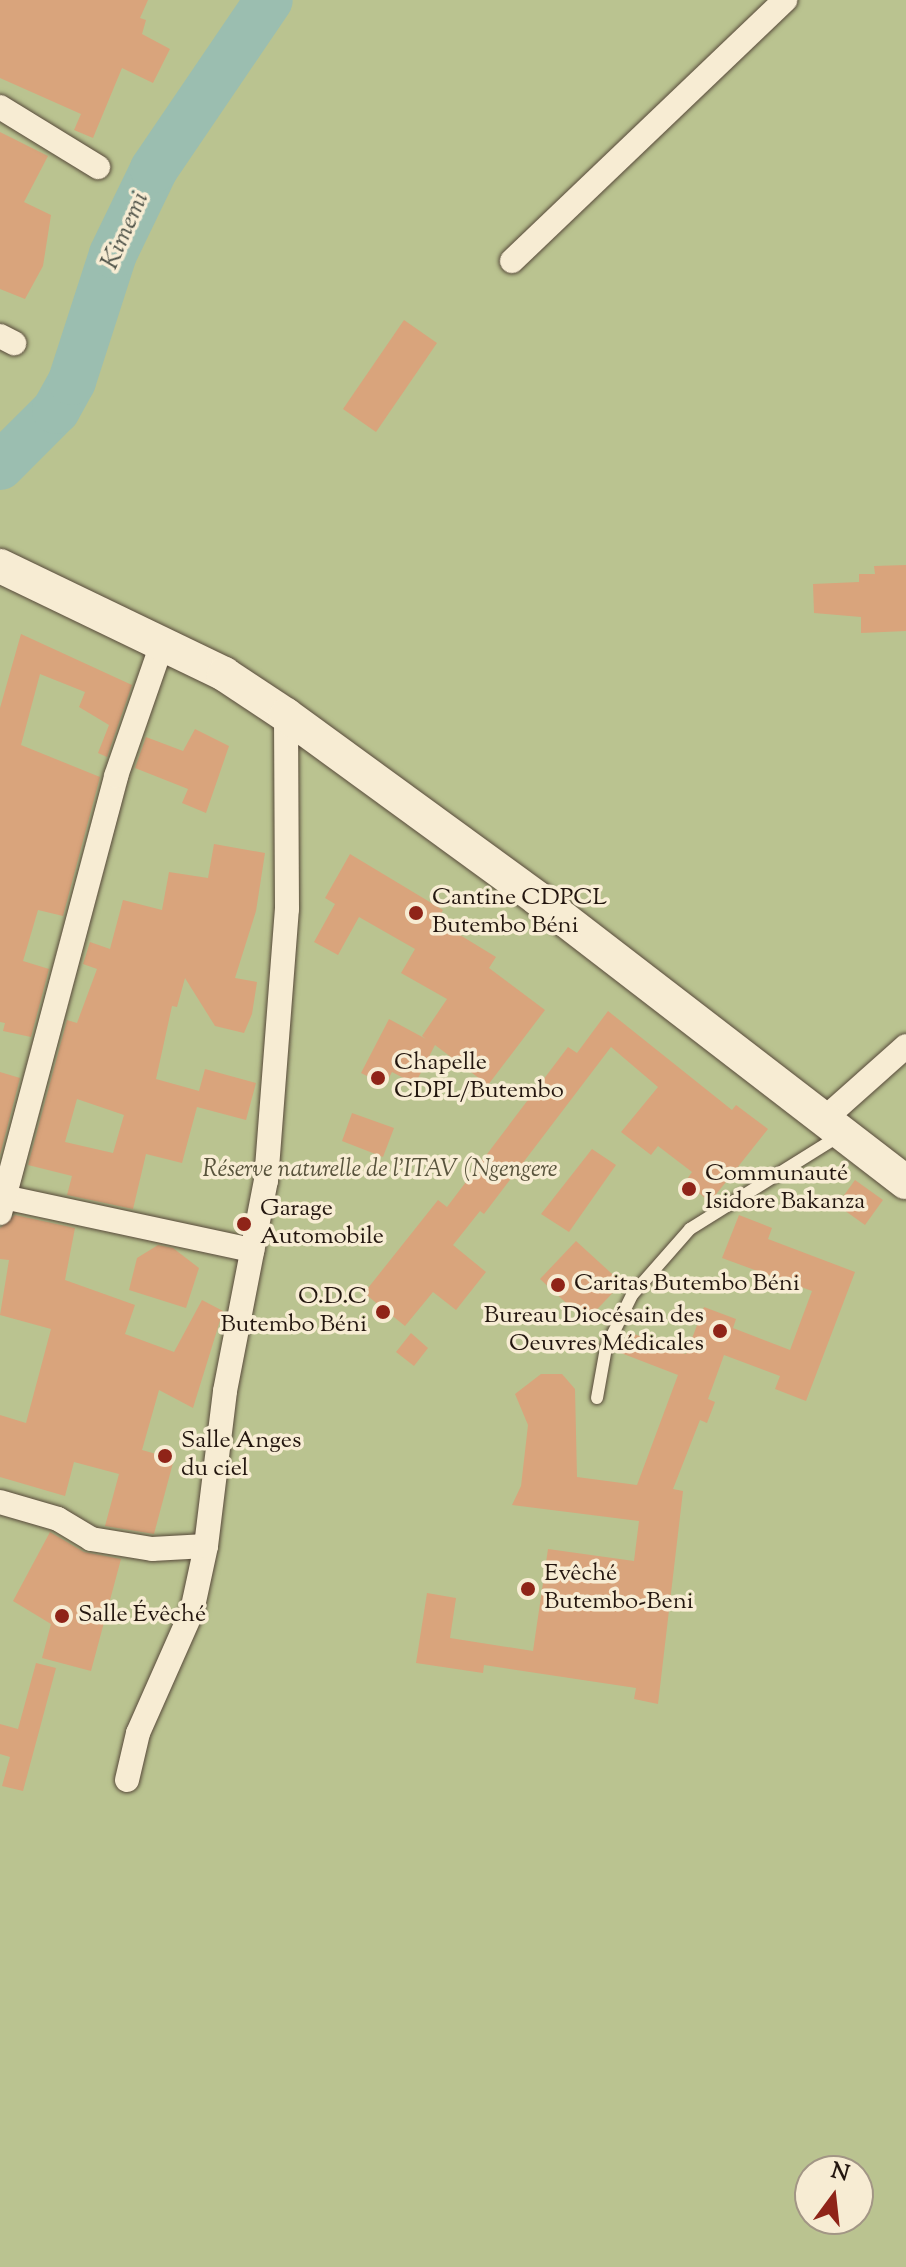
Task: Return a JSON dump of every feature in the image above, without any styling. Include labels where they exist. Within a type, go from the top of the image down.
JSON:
[{"type":"street","points":[[512,261],[785,0]]},
{"type":"street","points":[[0,107],[98,167]]},
{"type":"street","points":[[1,569],[224,674],[286,715],[538,899],[906,1182]]},
{"type":"street","points":[[162,644],[116,776],[2,1205],[252,1250]]},
{"type":"street","points":[[127,1780],[142,1722],[192,1611],[206,1546],[225,1391],[266,1181],[287,909],[286,715]]},
{"type":"street","points":[[832,1127],[906,1046]]},
{"type":"street","points":[[0,1502],[58,1519],[91,1539],[152,1549],[206,1546]]},
{"type":"lane","points":[[597,1398],[606,1348],[632,1295],[690,1229],[832,1127]]},
{"type":"green space","name":"Réserve naturelle de l'ITAV (Ngengere","points":[[0,0],[906,0],[906,2267],[0,2267]]},
{"type":"building","points":[[0,0],[148,0],[140,18],[146,20],[142,34],[170,49],[153,83],[122,68],[93,138],[74,130],[81,114],[0,78]]},
{"type":"building","points":[[0,132],[48,156],[24,202],[51,215],[43,266],[25,299],[0,289]]},
{"type":"building","points":[[404,320],[437,343],[376,432],[343,409]]},
{"type":"building","points":[[906,565],[906,631],[861,633],[861,617],[814,613],[813,584],[859,582],[859,574],[875,574],[874,566]]},
{"type":"building","points":[[21,634],[132,685],[107,757],[98,753],[109,725],[79,707],[85,692],[40,674],[21,745],[100,777],[63,916],[38,910],[23,961],[49,969],[31,1037],[3,1031],[5,1023],[0,1022],[0,708]]},
{"type":"building","points":[[195,729],[229,746],[206,813],[182,803],[188,789],[135,768],[146,737],[183,751]]},
{"type":"building","points":[[214,844],[265,853],[256,911],[235,978],[257,982],[252,1014],[244,1033],[215,1026],[185,978],[177,1007],[172,1006],[156,1079],[199,1091],[205,1069],[256,1083],[246,1120],[197,1107],[182,1163],[146,1154],[133,1209],[67,1195],[72,1176],[28,1165],[67,1020],[77,1023],[97,969],[83,964],[90,942],[110,949],[123,900],[162,910],[169,872],[208,878]],"holes":[[[77,1099],[124,1115],[113,1153],[65,1142]]]},
{"type":"building","points":[[350,854],[443,910],[437,921],[496,957],[489,968],[545,1010],[488,1085],[435,1045],[415,1084],[392,1072],[385,1085],[361,1073],[389,1019],[426,1039],[422,1036],[447,999],[401,973],[415,949],[359,917],[338,955],[314,942],[335,904],[325,898]]},
{"type":"building","points":[[608,1011],[732,1110],[736,1105],[768,1129],[710,1202],[685,1182],[692,1172],[658,1146],[651,1155],[621,1132],[658,1087],[611,1047],[484,1214],[480,1211],[453,1245],[486,1272],[456,1310],[433,1292],[405,1326],[364,1293],[438,1200],[447,1207],[568,1047],[577,1053]]},
{"type":"building","points":[[0,1072],[20,1078],[0,1155]]},
{"type":"building","points":[[352,1113],[394,1128],[383,1157],[342,1141]]},
{"type":"building","points":[[592,1149],[616,1165],[569,1232],[541,1214]]},
{"type":"building","points":[[855,1180],[883,1200],[865,1225],[837,1205]]},
{"type":"building","points":[[15,1215],[75,1228],[65,1280],[135,1305],[125,1334],[174,1352],[202,1300],[223,1311],[193,1408],[159,1390],[142,1450],[174,1459],[154,1534],[105,1526],[119,1474],[74,1462],[65,1496],[0,1477],[0,1415],[26,1423],[51,1329],[0,1315],[9,1260],[0,1259],[0,1228]]},
{"type":"building","points":[[739,1215],[772,1228],[768,1239],[855,1272],[806,1401],[775,1389],[780,1376],[724,1355],[708,1399],[715,1402],[707,1423],[700,1420],[673,1489],[683,1491],[658,1704],[634,1699],[636,1688],[484,1665],[483,1673],[416,1663],[427,1593],[456,1598],[450,1638],[533,1651],[548,1549],[634,1561],[639,1521],[512,1505],[521,1486],[528,1425],[515,1394],[541,1374],[562,1374],[575,1389],[577,1477],[637,1485],[678,1375],[621,1353],[629,1332],[686,1354],[704,1307],[736,1319],[733,1328],[790,1350],[812,1291],[722,1258]]},
{"type":"building","points":[[576,1241],[622,1283],[586,1321],[540,1279]]},
{"type":"building","points":[[158,1245],[173,1248],[199,1268],[186,1308],[129,1290],[137,1258]]},
{"type":"building","points":[[411,1333],[428,1348],[414,1366],[396,1352]]},
{"type":"building","points":[[50,1532],[84,1552],[121,1559],[91,1671],[42,1658],[51,1624],[13,1601]]},
{"type":"building","points":[[36,1663],[56,1668],[23,1791],[2,1786],[10,1757],[0,1754],[0,1724],[18,1729]]},
{"type":"waterway","name":"Kimemi","points":[[0,466],[56,410],[72,381],[113,254],[154,169],[269,0]]},
{"type":"place","name":"Cantine CDPCL Butembo Béni","points":[[416,913]]},
{"type":"place","name":"Chapelle CDPL/Butembo","points":[[378,1078]]},
{"type":"place","name":"Communauté Isidore Bakanza","points":[[689,1189]]},
{"type":"place","name":"Garage Automobile","points":[[244,1224]]},
{"type":"place","name":"Caritas Butembo Béni","points":[[558,1285]]},
{"type":"place","name":"O.D.C Butembo Béni","points":[[383,1312]]},
{"type":"place","name":"Bureau Diocésain des Oeuvres Médicales","points":[[720,1331]]},
{"type":"place","name":"Salle Anges du ciel","points":[[165,1456]]},
{"type":"place","name":"Evêché Butembo-Beni","points":[[528,1589]]},
{"type":"place","name":"Salle Évêché","points":[[62,1616]]}]
